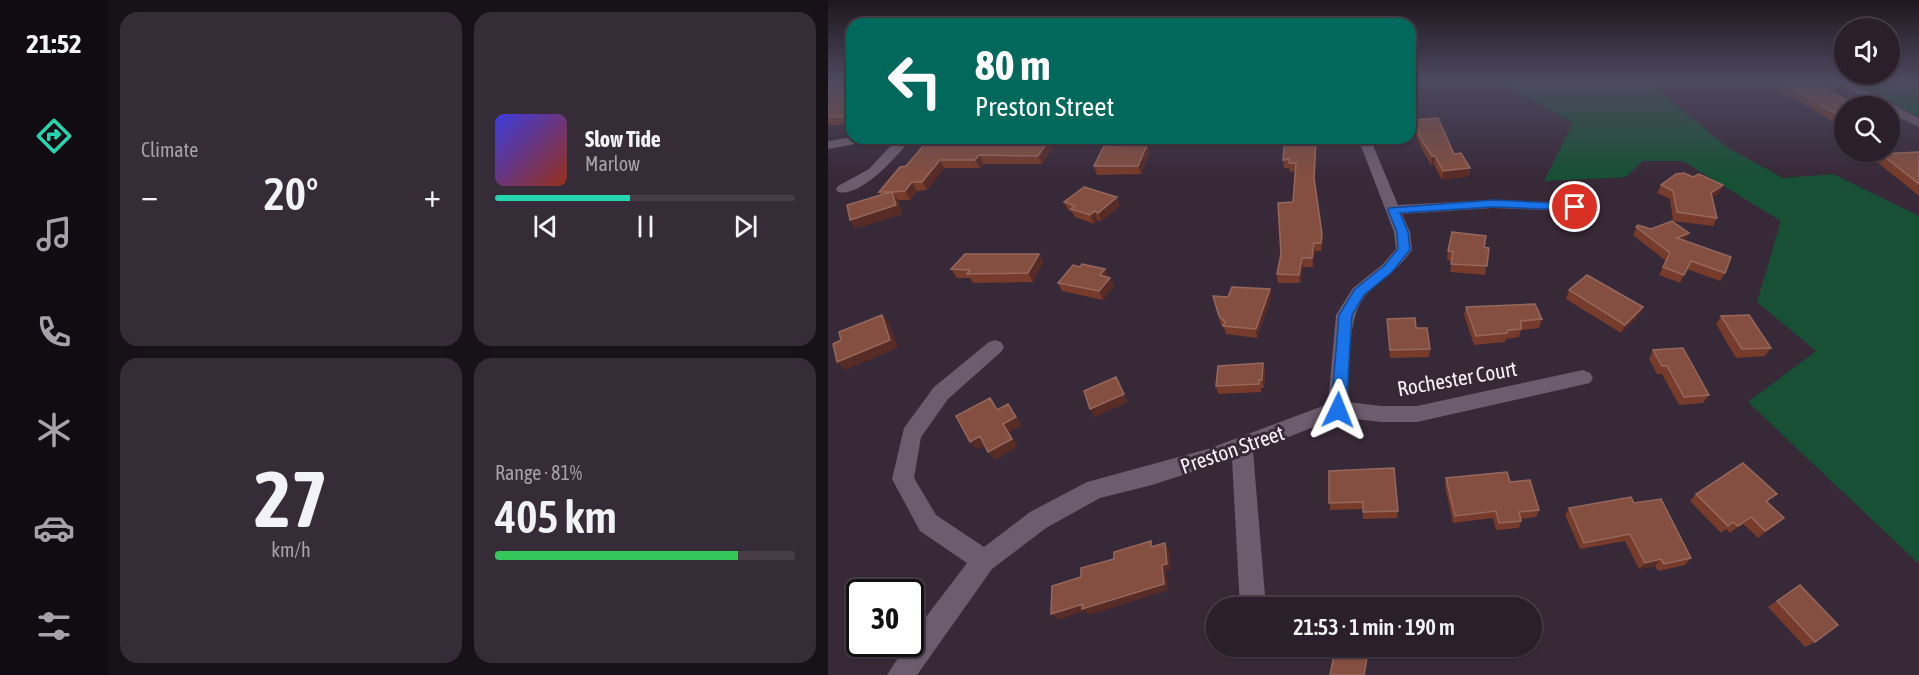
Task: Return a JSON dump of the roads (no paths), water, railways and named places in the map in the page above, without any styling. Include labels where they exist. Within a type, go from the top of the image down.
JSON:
[{"type":"street","points":[[1900,113],[1919,123]]},
{"type":"street","points":[[828,145],[846,142]]},
{"type":"street","points":[[843,189],[874,172],[900,144]]},
{"type":"street","points":[[1338,410],[1345,315],[1359,292],[1388,269],[1404,250],[1402,232],[1366,144]]},
{"type":"street","points":[[1393,210],[1493,204],[1575,207]]},
{"type":"street","points":[[984,561],[928,523],[903,479],[911,434],[941,393],[995,347]]},
{"type":"street","name":"Rochester Court","points":[[1338,410],[1381,414],[1417,414],[1583,378]]},
{"type":"street","name":"Preston Street","points":[[901,675],[943,614],[984,561],[1038,520],[1095,489],[1152,476],[1242,447],[1338,410]]},
{"type":"street","points":[[1242,447],[1252,597]]}]
